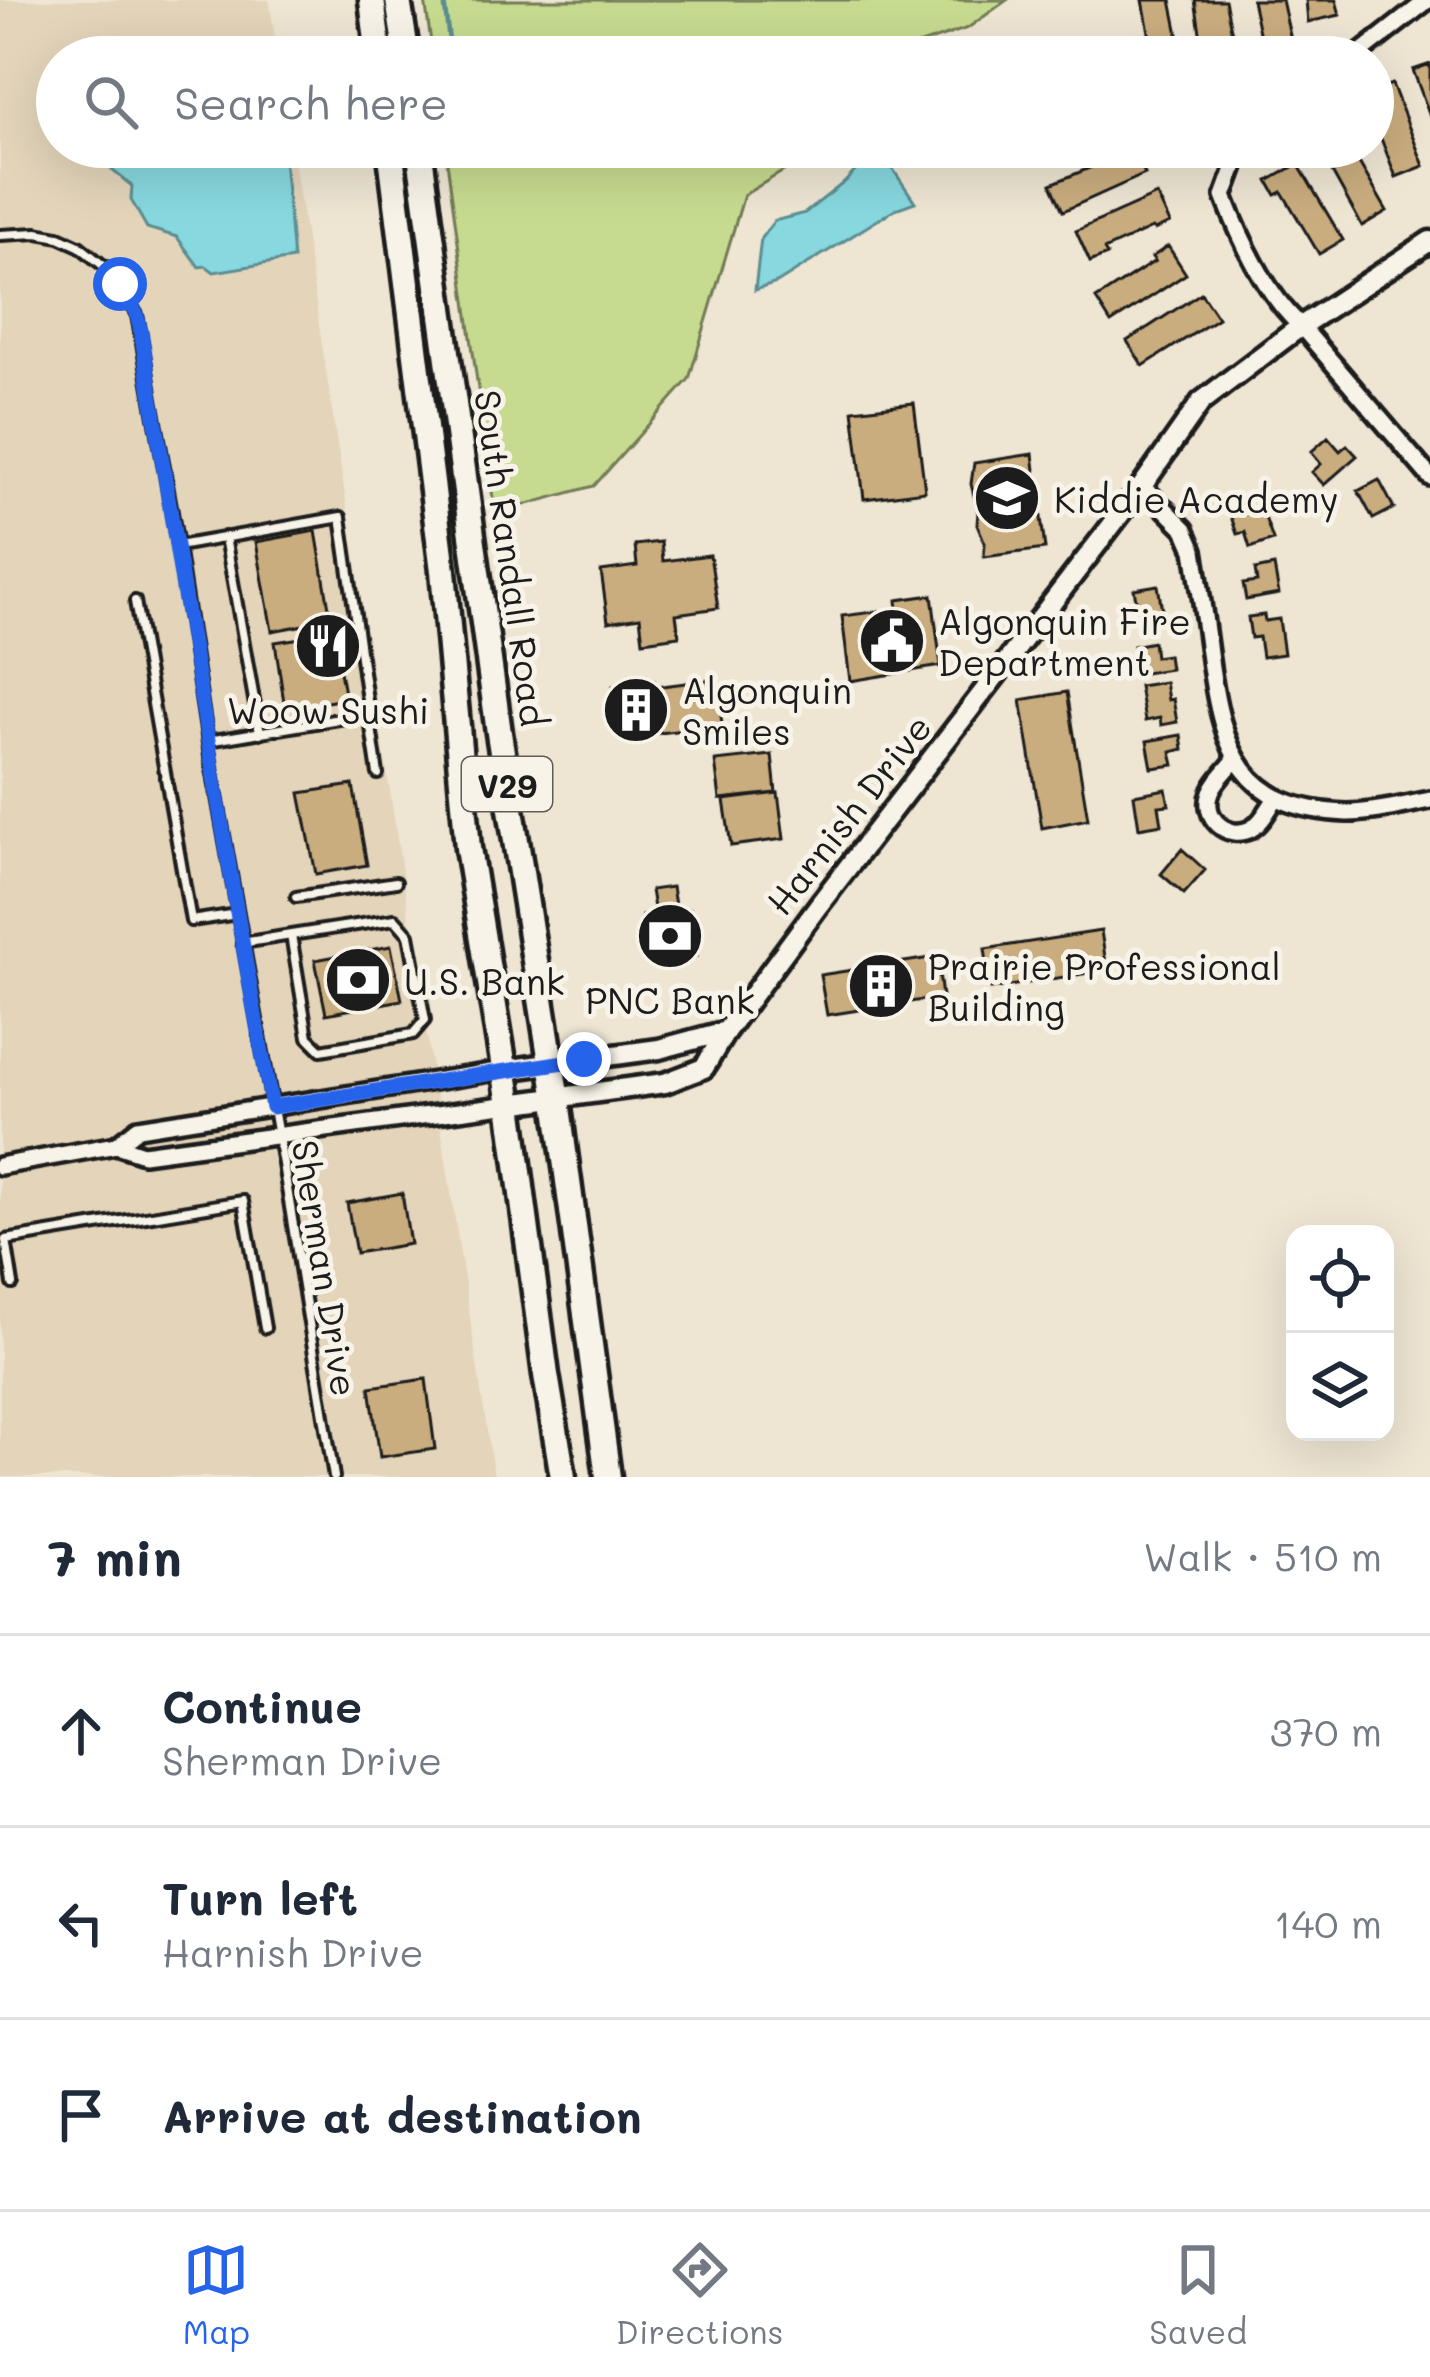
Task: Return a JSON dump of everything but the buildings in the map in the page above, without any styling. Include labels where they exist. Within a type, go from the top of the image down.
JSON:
[{"type":"main road","points":[[372,0],[376,36]]},
{"type":"main road","points":[[398,0],[403,36]]},
{"type":"main road","name":"South Randall Road","points":[[393,168],[443,571],[468,848],[563,1477]]},
{"type":"main road","name":"South Randall Road","points":[[422,168],[608,1477]]},
{"type":"street","points":[[1382,36],[1428,0]]},
{"type":"street","points":[[1234,168],[1224,196],[1240,236],[1286,312],[1430,477]]},
{"type":"street","name":"Harnish Drive","points":[[116,1145],[143,1154],[557,1100],[664,1083],[704,1068],[818,906],[1142,486],[1201,402],[1301,326],[1430,241]]},
{"type":"street","points":[[1142,486],[1184,529],[1194,550],[1221,725],[1235,760],[1255,783],[1276,798],[1312,809],[1353,813],[1430,800]]},
{"type":"street","points":[[1235,760],[1209,797],[1208,807],[1218,825],[1246,831],[1262,819],[1276,798]]},
{"type":"street","name":"Harnish Drive","points":[[0,1166],[116,1145],[138,1128],[659,1049],[726,1031]]},
{"type":"lane","name":"Sherman Drive","points":[[0,235],[37,233],[79,246],[110,271],[129,298],[141,332],[334,1477]]},
{"type":"lane","points":[[178,546],[341,517],[378,775]]},
{"type":"lane","points":[[225,538],[260,733]]},
{"type":"lane","points":[[135,601],[191,921],[237,914]]},
{"type":"lane","points":[[208,741],[369,714]]},
{"type":"lane","points":[[296,897],[396,881]]},
{"type":"lane","points":[[242,943],[291,935],[395,919],[409,935],[424,1020],[413,1034],[320,1050],[308,1037],[291,935]]},
{"type":"lane","points":[[13,1284],[6,1240],[243,1201],[265,1328]]},
{"type":"shaded area","points":[[0,0],[269,0],[275,36],[36,36],[36,168],[295,168],[494,1477],[0,1477]]},
{"type":"green space","points":[[425,0],[1007,0],[968,28],[945,36],[430,36]]},
{"type":"green space","points":[[448,168],[788,168],[744,195],[689,379],[594,486],[495,513]]},
{"type":"water","points":[[285,168],[293,259],[214,272],[199,267],[177,237],[147,228],[131,200],[132,186],[112,170]]},
{"type":"water","points":[[858,168],[892,168],[915,202],[895,209],[777,283],[755,290],[761,238],[774,221],[805,213]]},
{"type":"waterway","points":[[444,0],[448,36]]},
{"type":"place","name":"Kiddie Academy","points":[[1007,498]]},
{"type":"place","name":"Algonquin Fire Department","points":[[892,641]]},
{"type":"place","name":"Woow Sushi","points":[[328,646]]},
{"type":"place","name":"Algonquin Smiles","points":[[636,710]]},
{"type":"place","name":"PNC Bank","points":[[670,936]]},
{"type":"place","name":"U.S. Bank","points":[[358,980]]},
{"type":"place","name":"Prairie Professional Building","points":[[881,986]]},
{"type":"route","points":[[120,284],[141,332],[272,1107],[584,1059]]}]
